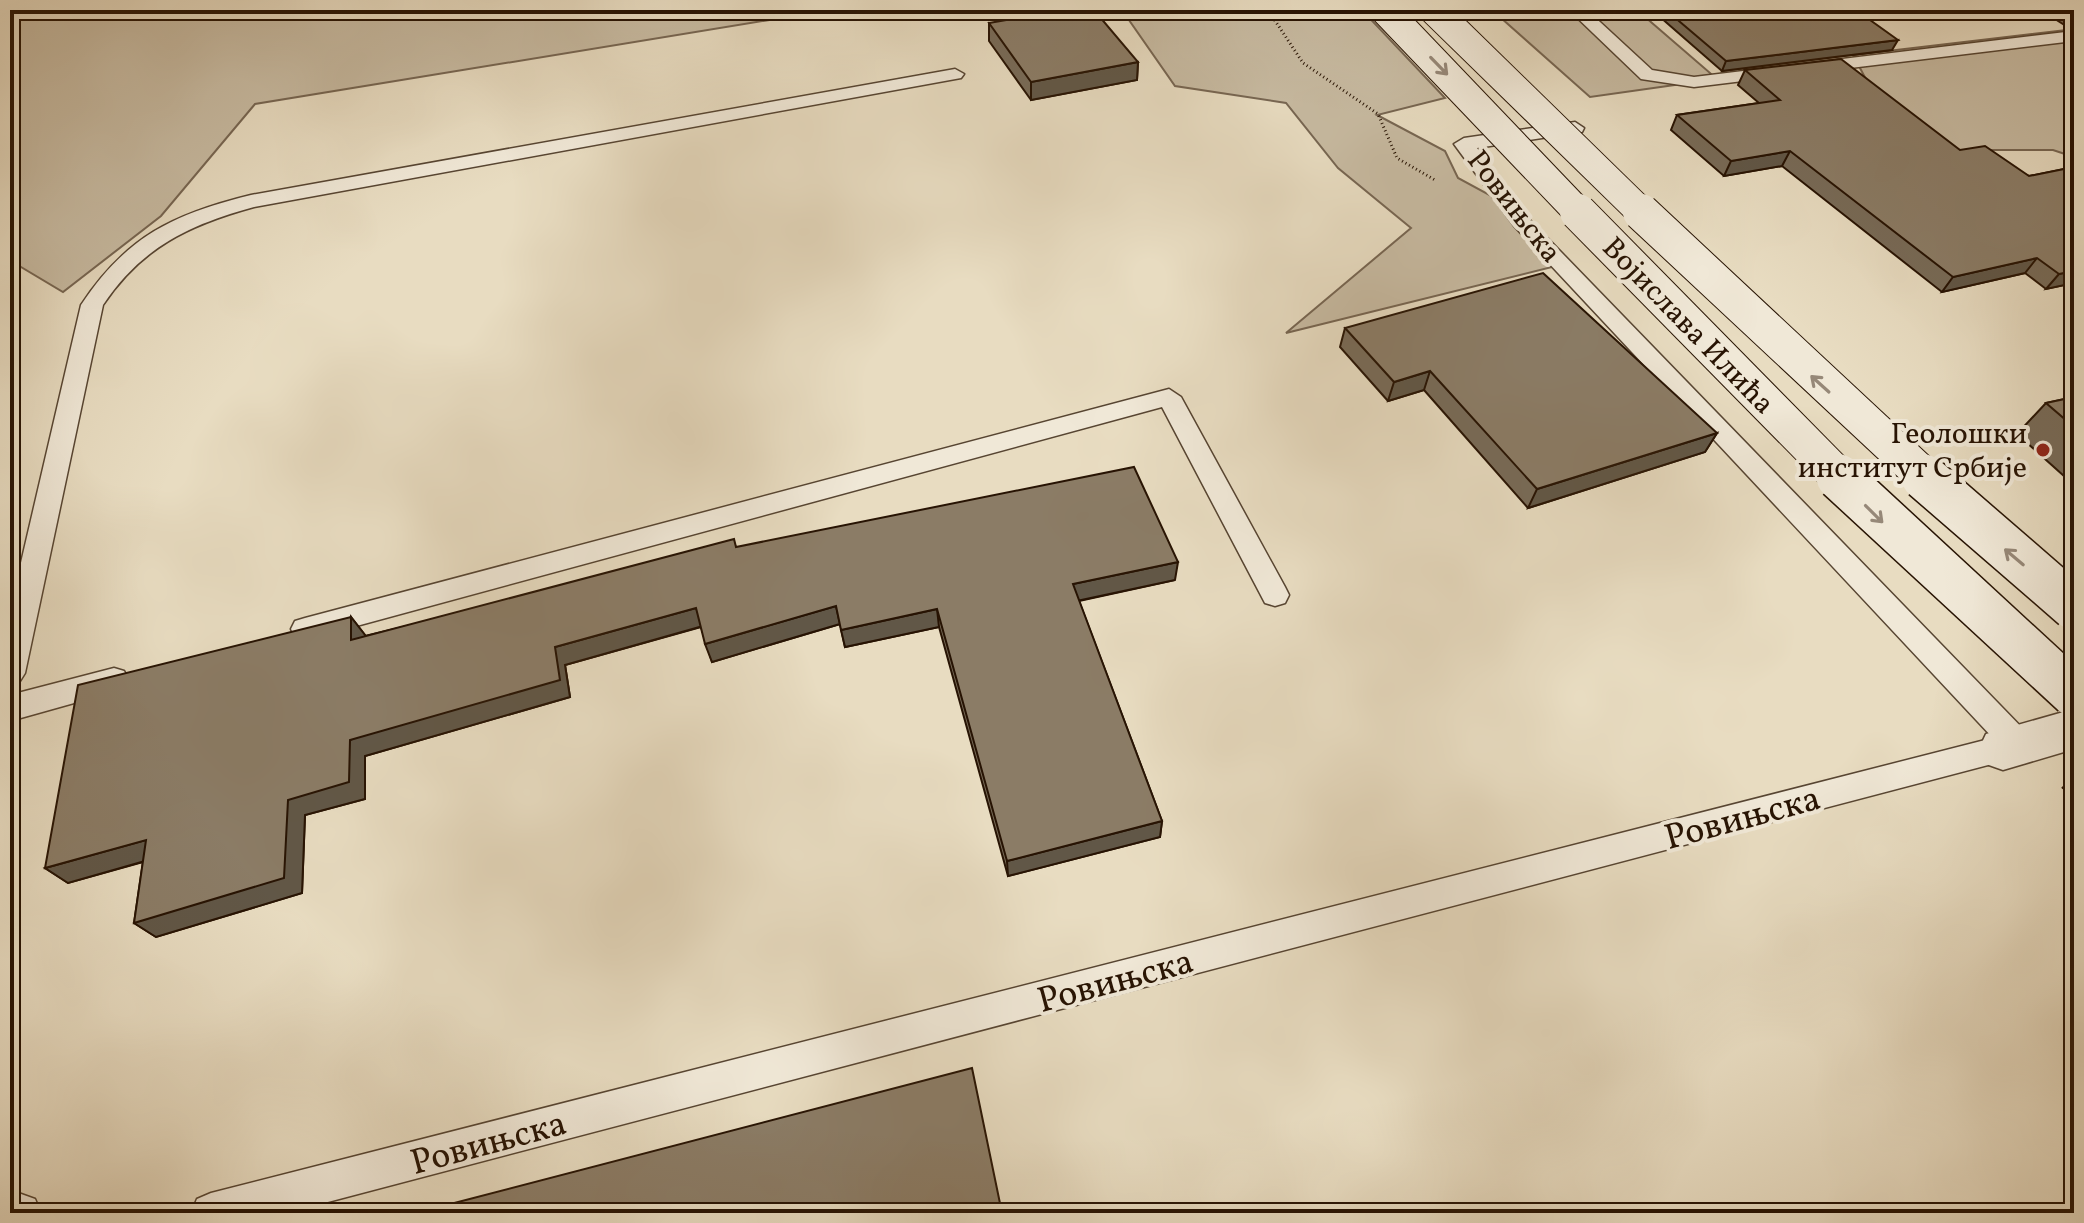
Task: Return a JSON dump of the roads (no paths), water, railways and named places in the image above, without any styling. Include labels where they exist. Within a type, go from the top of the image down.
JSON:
[{"type":"main road","name":"Војислава Илића","points":[[1385,10],[1789,430],[1892,531],[2074,694]]},
{"type":"main road","name":"Војислава Илића","points":[[1434,10],[1811,376],[1964,515],[2074,607]]},
{"type":"main road","name":"Ровињска","points":[[2011,747],[2074,729]]},
{"type":"lane","points":[[1577,10],[1647,75],[1694,82],[2074,36]]},
{"type":"lane","points":[[10,673],[92,305],[119,268],[165,236],[214,211],[251,201],[955,74]]},
{"type":"lane","name":"Ровињска","points":[[211,1213],[2011,747],[1522,223],[1464,144],[1575,128],[1691,243]]},
{"type":"lane","points":[[273,638],[1169,397],[1275,595]]},
{"type":"lane","points":[[10,708],[134,675]]},
{"type":"lane","points":[[10,1210],[21,1213]]},
{"type":"place","name":"Геолошки институт Србије","points":[[2043,450]]}]
